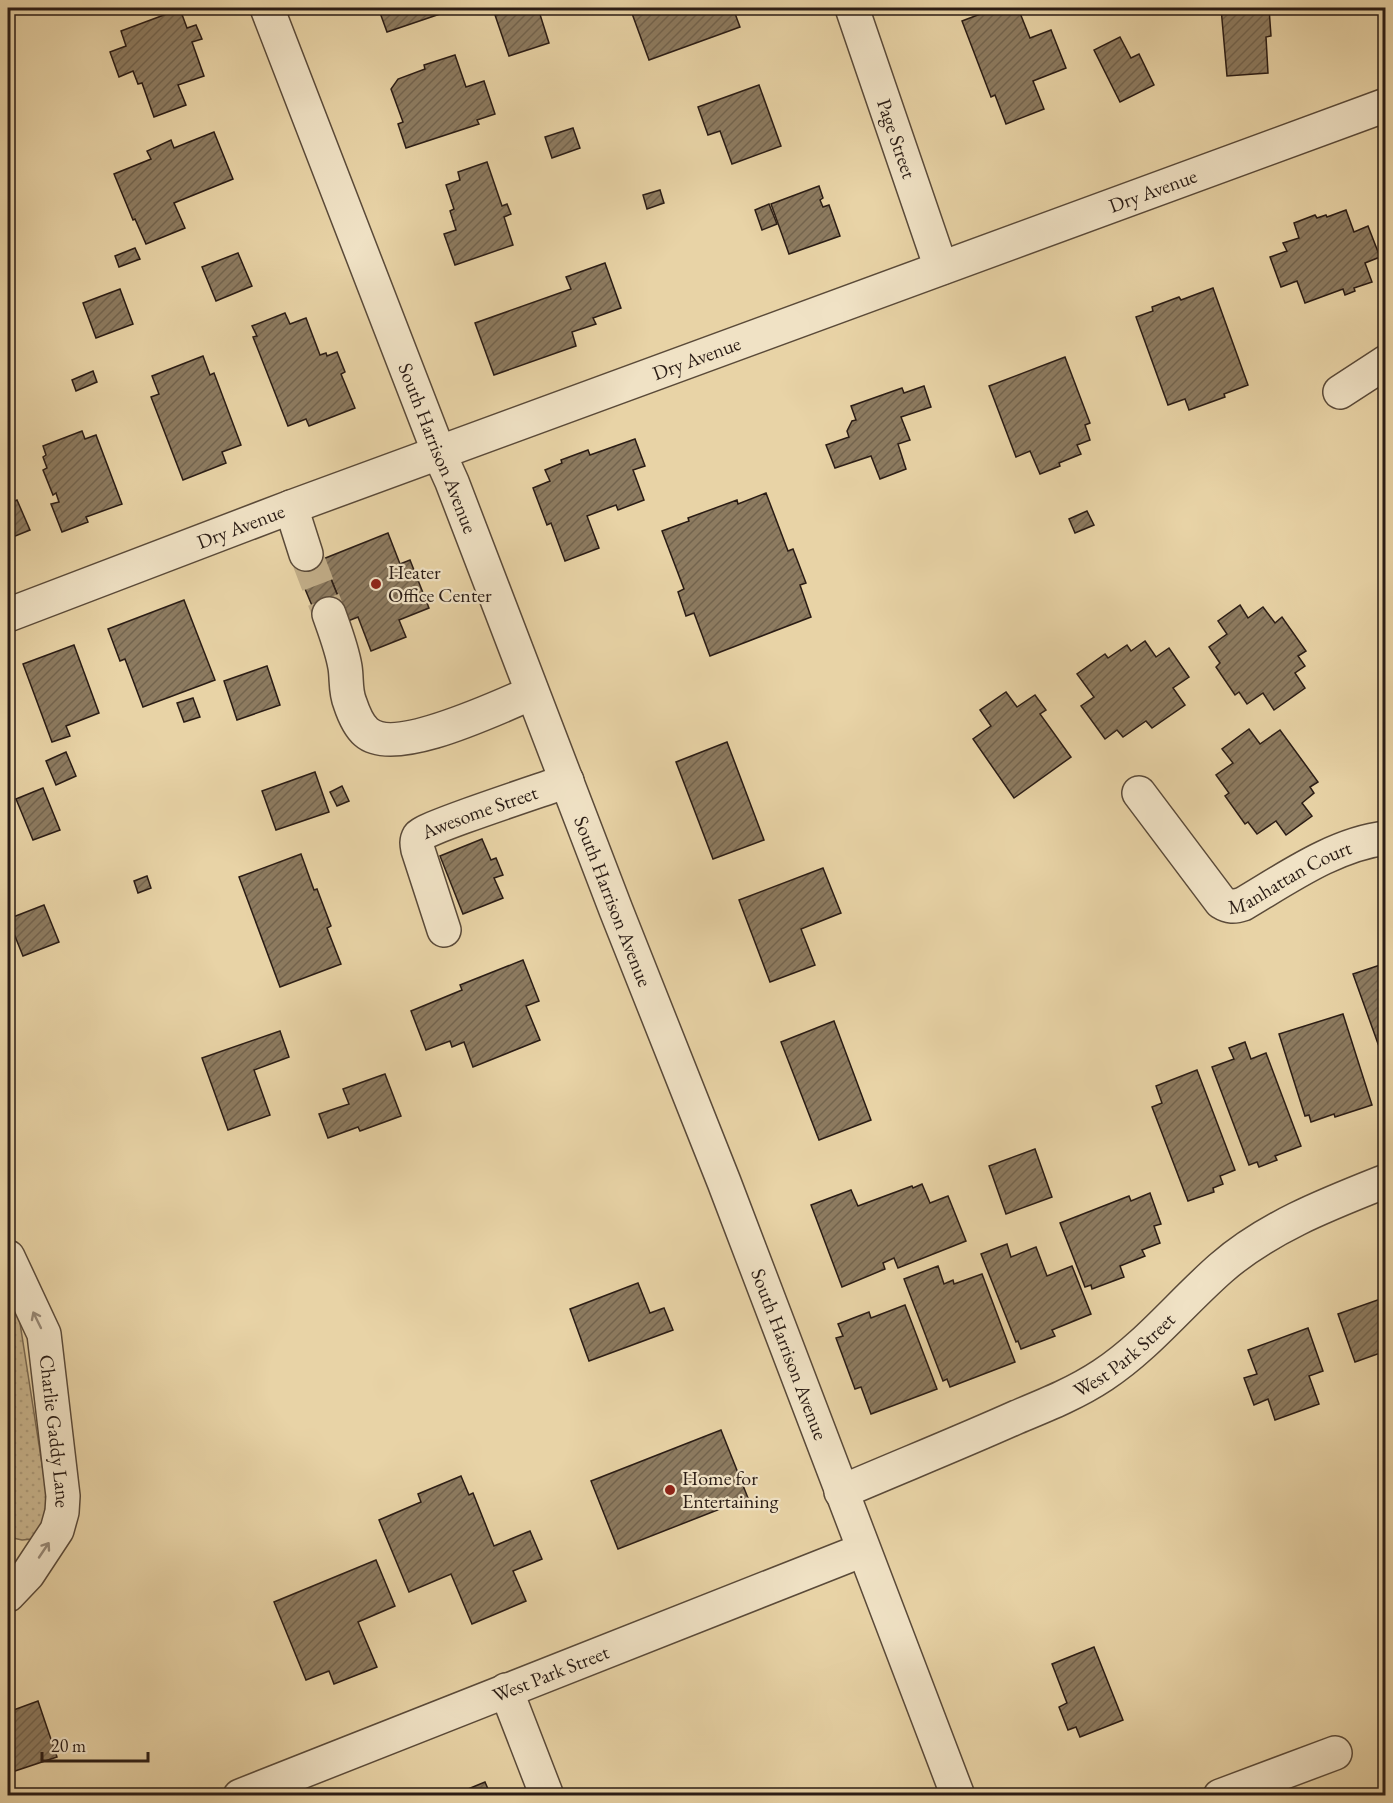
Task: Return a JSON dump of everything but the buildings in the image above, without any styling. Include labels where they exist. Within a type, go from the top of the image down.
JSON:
[{"type":"street","name":"South Harrison Avenue","points":[[267,8],[613,902],[735,1210],[958,1796]]},
{"type":"street","name":"Page Street","points":[[852,8],[941,268]]},
{"type":"street","name":"Dry Avenue","points":[[8,615],[291,507],[1386,105]]},
{"type":"street","points":[[1340,393],[1386,362]]},
{"type":"street","points":[[291,507],[306,554]]},
{"type":"street","points":[[329,614],[342,654],[350,704],[366,732],[375,736],[386,738],[423,735],[470,719],[532,693]]},
{"type":"street","name":"Awesome Street","points":[[444,930],[418,850],[419,836],[443,825],[567,781]]},
{"type":"street","name":"Manhattan Court","points":[[1139,793],[1221,902],[1227,906],[1235,907],[1243,904],[1344,848],[1365,840],[1386,838]]},
{"type":"street","name":"West Park Street","points":[[841,1492],[1074,1392],[1104,1374],[1126,1357],[1222,1267],[1243,1252],[1294,1220],[1320,1207],[1386,1181]]},
{"type":"street","name":"Charlie Gaddy Lane","points":[[8,1257],[44,1334],[63,1496],[57,1530],[28,1574],[8,1595]]},
{"type":"street","name":"West Park Street","points":[[240,1796],[863,1550]]},
{"type":"street","points":[[506,1690],[547,1796]]},
{"type":"street","points":[[1220,1796],[1335,1753]]},
{"type":"shaded area","points":[[8,1282],[17,1304],[49,1509],[48,1518],[32,1539],[22,1540],[13,1538],[8,1531]]},
{"type":"tunnel","points":[[306,554],[329,614]]},
{"type":"place","name":"Heater Office Center","points":[[376,584]]},
{"type":"place","name":"Home for Entertaining","points":[[670,1490]]}]
